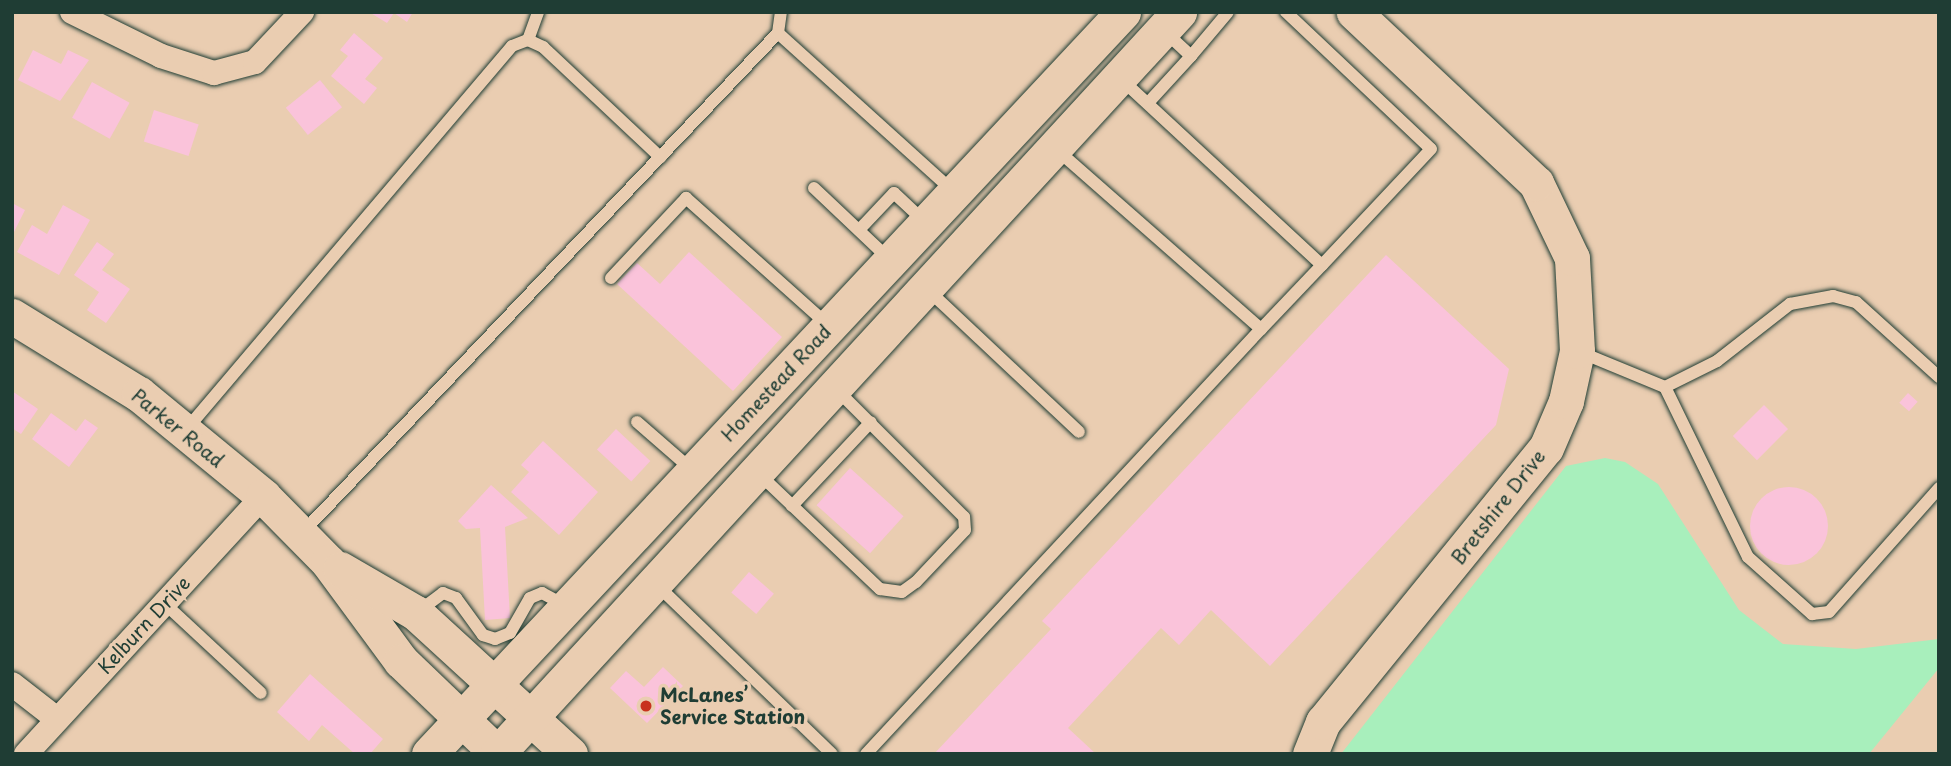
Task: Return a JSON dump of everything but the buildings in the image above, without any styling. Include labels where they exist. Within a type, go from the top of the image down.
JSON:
[{"type":"main road","name":"Homestead Road","points":[[429,754],[1123,12]]},
{"type":"main road","name":"Bretshire Drive","points":[[1310,754],[1323,722],[1546,448],[1566,401],[1577,351],[1572,258],[1536,183],[1360,14]]},
{"type":"main road","points":[[497,754],[1171,21]]},
{"type":"main road","points":[[1017,125],[1052,150]]},
{"type":"main road","name":"Parker Road","points":[[12,316],[139,394],[263,496],[328,562],[401,661],[463,716],[497,754]]},
{"type":"main road","name":"Parker Road","points":[[328,562],[416,613],[496,681],[570,754]]},
{"type":"street","points":[[72,12],[160,56],[214,73],[255,62],[302,12]]},
{"type":"street","name":"Kelburn Drive","points":[[26,754],[263,496]]},
{"type":"street","points":[[12,684],[57,719]]},
{"type":"lane","points":[[185,432],[512,46],[528,40],[538,12]]},
{"type":"lane","points":[[300,534],[778,33],[781,12]]},
{"type":"lane","points":[[866,754],[1431,149],[1286,12]]},
{"type":"lane","points":[[1148,103],[1229,13]]},
{"type":"lane","points":[[1171,21],[1191,56]]},
{"type":"lane","points":[[778,33],[955,192]]},
{"type":"lane","points":[[528,40],[660,157]]},
{"type":"lane","points":[[1119,77],[1322,265]]},
{"type":"lane","points":[[1052,150],[1261,330]]},
{"type":"lane","points":[[814,188],[891,260]]},
{"type":"lane","points":[[859,230],[894,193],[926,223]]},
{"type":"lane","points":[[611,278],[686,198],[830,326]]},
{"type":"lane","points":[[925,288],[1079,432]]},
{"type":"lane","points":[[1665,387],[1717,361],[1790,304],[1833,296],[1856,302],[1939,377]]},
{"type":"lane","points":[[1577,351],[1665,387],[1748,557],[1812,614],[1829,612],[1939,488]]},
{"type":"lane","points":[[756,472],[880,589],[902,592],[944,553],[965,530],[964,516],[834,387]]},
{"type":"lane","points":[[637,422],[694,472]]},
{"type":"lane","points":[[792,506],[871,422]]},
{"type":"lane","points":[[654,582],[832,754]]},
{"type":"lane","points":[[416,613],[443,593],[456,598],[483,635],[495,639],[510,633],[530,598],[542,593],[568,606]]},
{"type":"lane","points":[[164,603],[261,693]]},
{"type":"green space","points":[[1605,458],[1625,462],[1658,484],[1739,610],[1783,644],[1856,649],[1939,639],[1939,668],[1869,754],[1341,754],[1566,466]]},
{"type":"place","name":"McLanes’ Service Station","points":[[646,706]]}]
